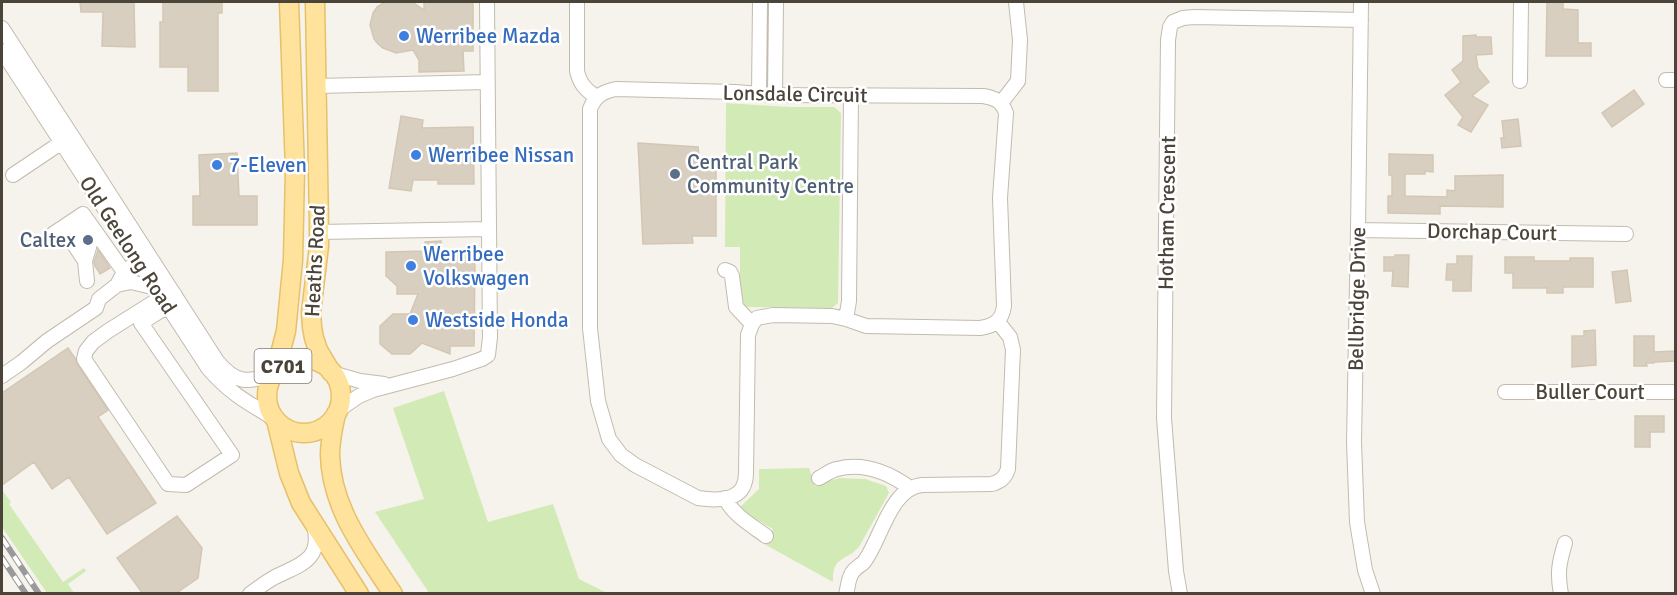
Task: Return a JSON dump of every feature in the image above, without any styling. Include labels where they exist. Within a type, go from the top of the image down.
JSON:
[{"type":"main road","name":"Heaths Road","points":[[274,374],[286,330],[293,260],[295,170],[289,2]]},
{"type":"main road","name":"Heaths Road","points":[[315,2],[319,232],[311,312],[315,343],[332,372]]},
{"type":"main road","name":"C701","points":[[359,594],[301,503],[292,481],[275,419],[268,404],[270,381],[274,374],[284,365],[302,359],[315,361],[326,367],[332,372],[339,387],[340,395],[330,453],[331,472],[336,492],[352,530],[393,594]]},
{"type":"main road","points":[[275,419],[290,430],[308,433],[325,426],[337,412]]},
{"type":"street","points":[[337,412],[363,394],[453,369],[483,359],[488,355],[490,337],[487,2]]},
{"type":"street","points":[[576,2],[579,81],[596,97],[590,110],[589,127],[590,328],[598,400],[609,439],[621,455],[683,491],[698,498],[707,499],[733,496],[739,493],[744,486],[748,335],[757,318],[765,315],[832,316],[866,326],[957,328],[989,327],[998,322],[1003,315],[1000,198],[1006,113],[1001,103],[1018,81],[1020,69],[1016,2]]},
{"type":"street","points":[[759,94],[760,2]]},
{"type":"street","points":[[775,95],[776,2]]},
{"type":"street","name":"Bellbridge Drive","points":[[1361,2],[1354,441],[1357,522],[1365,570],[1373,594]]},
{"type":"street","points":[[1520,81],[1521,2]]},
{"type":"street","name":"Hotham Crescent","points":[[1180,594],[1176,571],[1164,418],[1168,40],[1170,27],[1173,21],[1194,17],[1361,20]]},
{"type":"street","name":"Old Geelong Road","points":[[2,28],[67,139],[145,260],[208,368],[240,399],[275,419]]},
{"type":"street","name":"Old Geelong Road","points":[[2,51],[67,139]]},
{"type":"street","points":[[316,86],[487,82]]},
{"type":"street","name":"Lonsdale Circuit","points":[[596,97],[616,89],[775,95],[983,96],[1001,103]]},
{"type":"street","points":[[846,319],[849,301],[851,95]]},
{"type":"street","points":[[13,175],[67,139]]},
{"type":"street","points":[[63,227],[83,214],[124,272]]},
{"type":"street","points":[[63,227],[90,244],[106,246]]},
{"type":"street","points":[[63,227],[85,261]]},
{"type":"street","points":[[319,232],[488,229]]},
{"type":"street","name":"Dorchap Court","points":[[1358,230],[1626,234]]},
{"type":"street","points":[[87,281],[85,261],[90,244]]},
{"type":"street","name":"Old Geelong Road","points":[[145,260],[165,296],[228,373],[235,378],[247,381],[274,374]]},
{"type":"street","points":[[2,376],[47,341],[96,308],[99,299],[117,285],[124,272],[145,260]]},
{"type":"street","points":[[725,270],[732,276],[736,307],[752,324]]},
{"type":"street","points":[[117,285],[131,282],[165,296]]},
{"type":"street","points":[[165,296],[141,323],[232,455],[186,485],[168,484],[84,359],[86,351],[93,342],[165,296]]},
{"type":"street","points":[[846,594],[851,574],[864,561],[895,503],[910,488],[922,484],[992,484],[1006,477],[1013,350],[1010,337],[998,322]]},
{"type":"street","points":[[332,372],[360,381],[395,385]]},
{"type":"street","name":"Buller Court","points":[[1505,392],[1676,392]]},
{"type":"street","points":[[819,478],[835,469],[869,467],[897,479],[910,488]]},
{"type":"street","points":[[725,498],[735,513],[766,536]]},
{"type":"street","points":[[250,594],[272,579],[307,561],[314,552],[316,540],[312,521]]},
{"type":"street","points":[[1561,594],[1558,576],[1559,563],[1565,543]]},
{"type":"green space","points":[[726,103],[834,107],[841,113],[838,303],[832,308],[745,307],[740,293],[740,247],[725,247]]},
{"type":"green space","points":[[444,391],[488,522],[553,504],[579,579],[607,593],[429,593],[375,512],[424,499],[393,408]]},
{"type":"green space","points":[[809,468],[815,486],[839,478],[865,479],[886,486],[889,493],[859,547],[837,563],[833,582],[764,544],[773,529],[739,508],[759,489],[759,469]]},
{"type":"green space","points":[[2,490],[11,502],[9,504],[63,582],[84,568],[86,571],[68,584],[74,593],[47,593],[2,527]]},
{"type":"building","points":[[80,2],[134,2],[135,47],[102,46],[103,12],[81,12]]},
{"type":"building","points":[[163,2],[222,2],[222,13],[218,13],[218,91],[188,91],[188,67],[160,67],[160,22],[163,22]]},
{"type":"building","points":[[385,2],[412,2],[424,10],[424,2],[473,2],[473,51],[463,51],[464,71],[419,72],[419,60],[413,50],[396,53],[378,44],[370,25],[373,13]]},
{"type":"building","points":[[1547,2],[1563,2],[1563,9],[1578,10],[1578,43],[1591,43],[1591,56],[1546,56]]},
{"type":"building","points":[[1476,35],[1476,37],[1491,37],[1492,54],[1476,55],[1478,68],[1489,82],[1472,96],[1488,105],[1471,132],[1458,125],[1463,117],[1445,95],[1461,82],[1452,70],[1463,61],[1463,36]]},
{"type":"building","points":[[1634,90],[1644,104],[1612,127],[1602,113]]},
{"type":"building","points":[[401,116],[423,120],[422,128],[473,127],[474,184],[438,184],[438,180],[413,180],[411,191],[389,188]]},
{"type":"building","points":[[1518,119],[1521,146],[1502,148],[1501,138],[1504,138],[1502,121]]},
{"type":"building","points":[[638,143],[698,147],[700,164],[716,164],[716,236],[692,236],[693,243],[643,244]]},
{"type":"building","points":[[237,153],[239,196],[257,196],[257,225],[193,225],[193,196],[200,196],[199,155]]},
{"type":"building","points":[[1389,154],[1433,155],[1433,172],[1405,174],[1405,196],[1447,197],[1447,190],[1455,191],[1455,176],[1503,175],[1503,207],[1440,206],[1440,214],[1388,213],[1388,196],[1392,196]]},
{"type":"building","points":[[441,241],[441,256],[475,256],[474,346],[450,346],[450,354],[422,343],[410,354],[392,354],[380,344],[380,326],[393,314],[410,314],[418,294],[397,294],[397,286],[386,276],[386,252],[425,251],[425,242]]},
{"type":"building","points":[[98,250],[110,268],[100,274],[94,262]]},
{"type":"building","points":[[1395,255],[1409,255],[1408,287],[1392,286],[1393,271],[1384,271],[1384,257],[1395,257]]},
{"type":"building","points":[[1457,256],[1472,256],[1471,291],[1453,291],[1453,280],[1446,280],[1447,264],[1457,264]]},
{"type":"building","points":[[1505,257],[1534,257],[1534,261],[1570,261],[1570,258],[1593,258],[1593,287],[1563,287],[1563,293],[1547,293],[1547,288],[1513,288],[1513,273],[1505,273]]},
{"type":"building","points":[[1627,270],[1631,301],[1616,303],[1612,272]]},
{"type":"building","points":[[1595,330],[1596,365],[1572,367],[1572,336],[1584,336],[1584,331]]},
{"type":"building","points":[[1634,336],[1654,336],[1654,352],[1676,351],[1676,361],[1634,366]]},
{"type":"building","points":[[68,348],[108,410],[98,417],[156,503],[107,534],[69,477],[52,489],[34,462],[2,485],[2,393]]},
{"type":"building","points":[[1635,416],[1664,416],[1664,432],[1650,432],[1650,447],[1635,447]]},
{"type":"building","points":[[177,516],[202,548],[198,578],[175,594],[143,594],[117,558]]},
{"type":"railway","points":[[2,538],[39,594]]},
{"type":"railway","points":[[2,558],[26,594]]},
{"type":"place","name":"Werribee Mazda","points":[[404,36]]},
{"type":"place","name":"Werribee Nissan","points":[[416,155]]},
{"type":"place","name":"7-Eleven","points":[[217,165]]},
{"type":"place","name":"Central Park Community Centre","points":[[675,174]]},
{"type":"place","name":"Caltex","points":[[88,240]]},
{"type":"place","name":"Werribee Volkswagen","points":[[411,266]]},
{"type":"place","name":"Westside Honda","points":[[413,320]]}]
